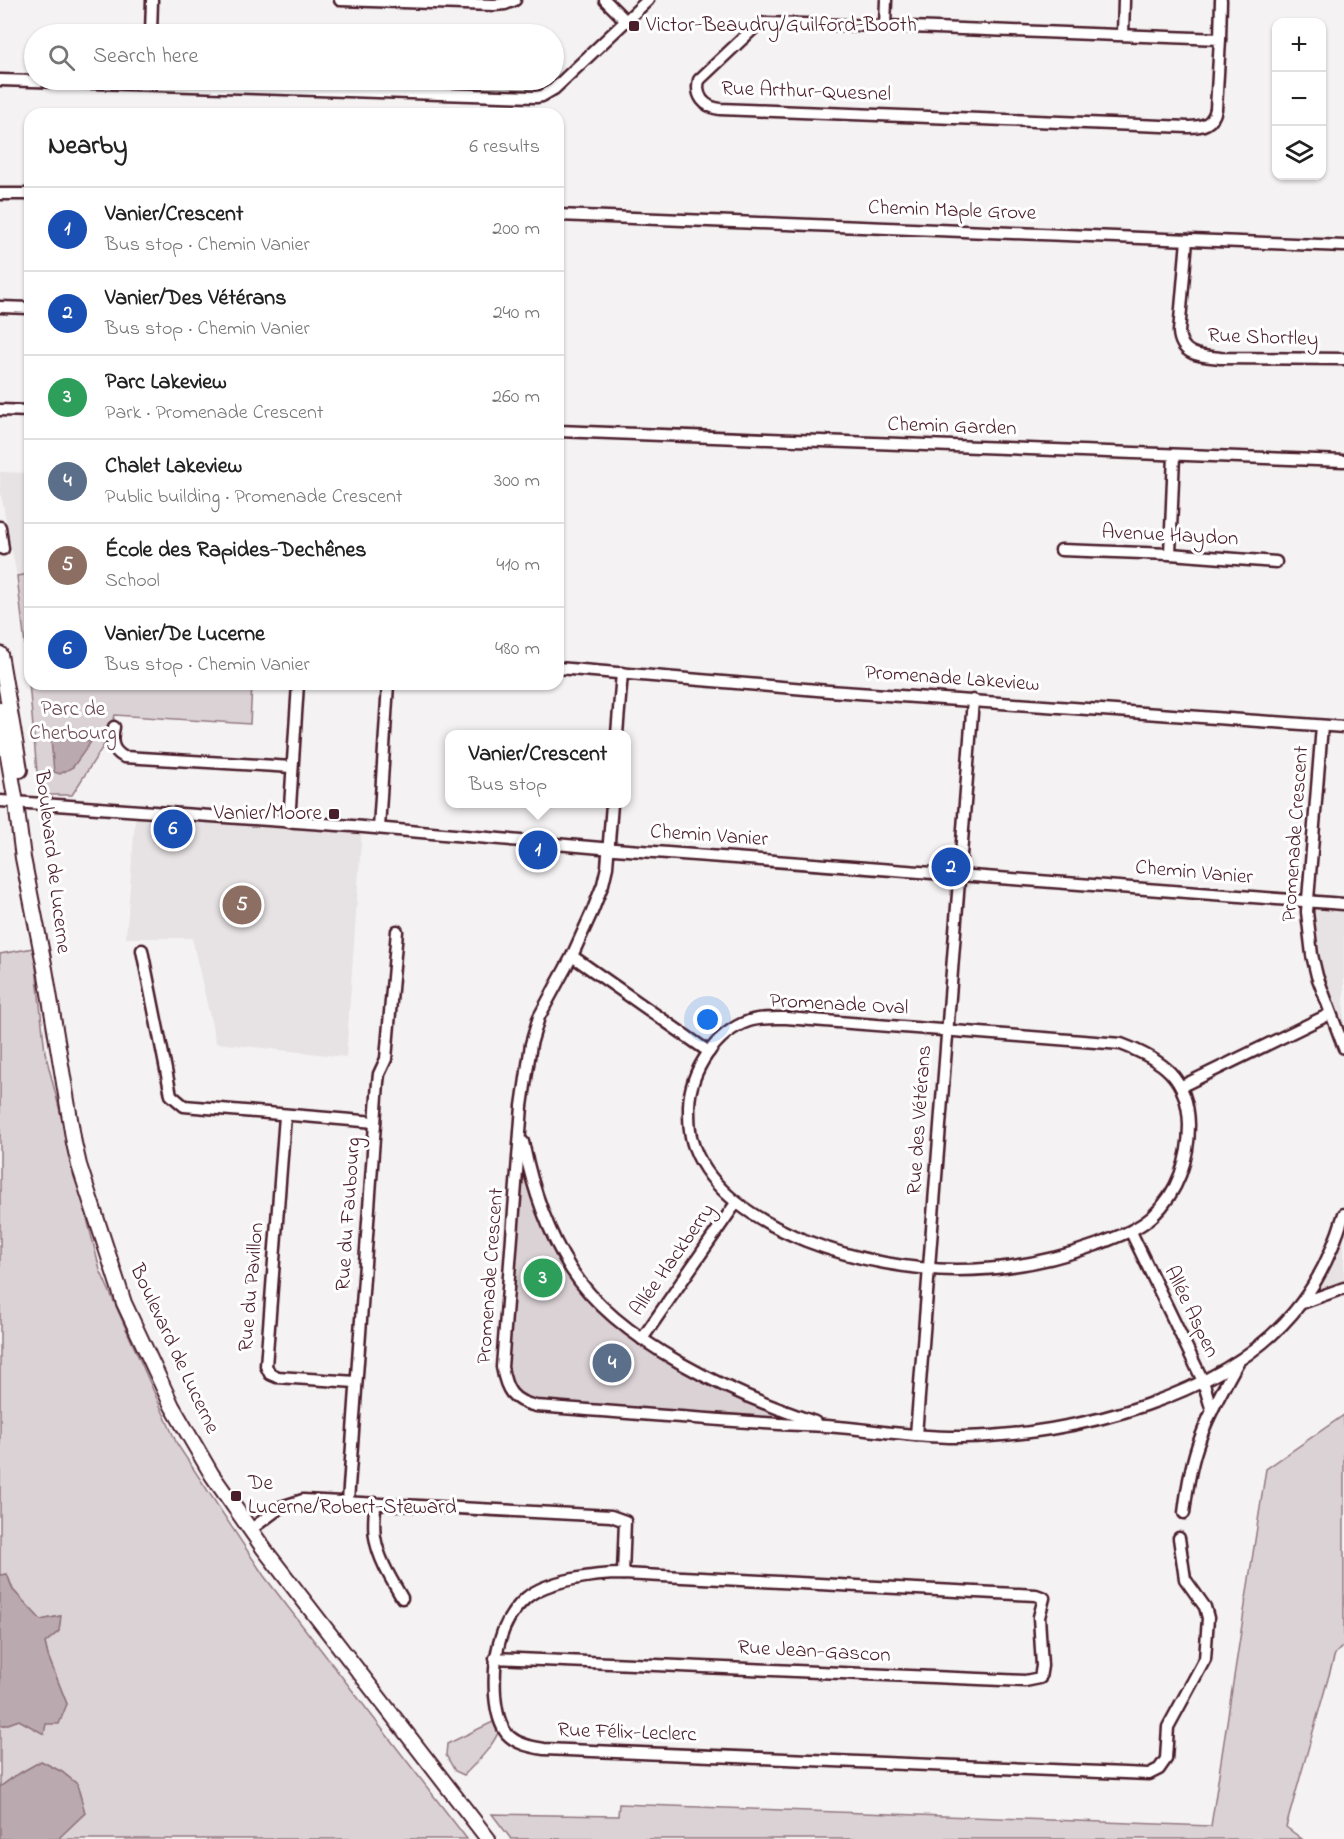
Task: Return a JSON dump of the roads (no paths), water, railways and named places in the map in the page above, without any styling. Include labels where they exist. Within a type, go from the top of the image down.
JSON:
[{"type":"main road","name":"Boulevard de Lucerne","points":[[0,654],[3,707],[79,1165],[124,1303],[172,1406],[212,1475],[250,1530],[488,1839]]},
{"type":"street","points":[[151,24],[152,0]]},
{"type":"street","points":[[340,0],[494,5],[506,4],[515,0]]},
{"type":"street","points":[[605,0],[626,21]]},
{"type":"street","points":[[564,80],[648,0]]},
{"type":"street","points":[[885,26],[886,0]]},
{"type":"street","points":[[1123,34],[1124,0]]},
{"type":"street","name":"Rue Arthur-Quesnel","points":[[1220,39],[770,23],[759,24],[703,74],[698,86],[700,98],[709,106],[720,109],[1197,127],[1208,124],[1215,115],[1220,39],[1221,0]]},
{"type":"street","points":[[0,80],[24,80]]},
{"type":"street","points":[[355,90],[536,97],[552,90]]},
{"type":"street","points":[[0,194],[24,194]]},
{"type":"street","name":"Chemin Maple Grove","points":[[564,215],[1344,246]]},
{"type":"street","name":"Rue Shortley","points":[[1186,240],[1179,332],[1180,340],[1187,350],[1200,356],[1220,358],[1344,359]]},
{"type":"street","points":[[0,307],[24,308]]},
{"type":"street","points":[[0,410],[24,411]]},
{"type":"street","name":"Chemin Garden","points":[[564,431],[1344,461]]},
{"type":"street","points":[[1170,554],[1174,455]]},
{"type":"street","points":[[0,527],[3,549]]},
{"type":"street","name":"Avenue Haydon","points":[[1061,550],[1170,554],[1276,562]]},
{"type":"street","name":"Promenade Lakeview","points":[[564,668],[1344,727]]},
{"type":"street","points":[[617,730],[622,673]]},
{"type":"street","points":[[289,822],[298,690]]},
{"type":"street","points":[[379,828],[388,690]]},
{"type":"street","name":"Rue des Vétérans","points":[[916,1435],[973,700]]},
{"type":"street","name":"Promenade Crescent","points":[[1322,726],[1310,891],[1307,902],[1312,955],[1330,1014],[1344,1048]]},
{"type":"street","points":[[114,727],[111,740],[116,751],[124,757],[292,767]]},
{"type":"street","name":"Chemin Vanier","points":[[0,801],[379,828],[608,849],[1344,904]]},
{"type":"street","name":"Promenade Crescent","points":[[612,808],[603,884],[572,956],[539,1017],[526,1073],[502,1367],[509,1391],[516,1399],[536,1406],[958,1437],[1001,1436],[1107,1417],[1169,1397],[1238,1362],[1302,1303],[1330,1251],[1344,1214]]},
{"type":"street","name":"Rue du Faubourg","points":[[348,1501],[379,1074],[386,1059],[397,931]]},
{"type":"street","points":[[142,950],[171,1095],[184,1106],[375,1122]]},
{"type":"street","points":[[572,956],[709,1052]]},
{"type":"street","points":[[1182,1086],[1330,1014]]},
{"type":"street","name":"Promenade Oval","points":[[786,1018],[946,1031],[1121,1044],[1145,1053],[1165,1067],[1182,1086],[1188,1116],[1189,1145],[1182,1173],[1170,1196],[1153,1216],[1131,1232],[1060,1256],[988,1268],[929,1269],[862,1259],[798,1238],[736,1203],[716,1184],[704,1168],[693,1146],[688,1124],[689,1101],[695,1077],[709,1052],[718,1040],[735,1028],[750,1021],[786,1018]]},
{"type":"street","name":"Rue du Pavillon","points":[[285,1116],[266,1366],[270,1374],[277,1377],[356,1382]]},
{"type":"street","name":"Promenade Crescent","points":[[520,1127],[527,1158],[548,1224],[572,1270],[601,1304],[642,1338],[706,1376],[793,1414],[827,1426]]},
{"type":"street","name":"Allée Hackberry","points":[[642,1338],[736,1203]]},
{"type":"street","name":"Allée Aspen","points":[[1131,1232],[1203,1381],[1212,1411]]},
{"type":"street","points":[[1302,1303],[1344,1288]]},
{"type":"street","points":[[1184,1513],[1187,1490],[1200,1440],[1212,1411],[1238,1362]]},
{"type":"street","points":[[250,1530],[281,1507],[296,1501],[348,1501],[611,1515],[625,1521],[623,1574]]},
{"type":"street","points":[[375,1503],[374,1529],[377,1543],[402,1598]]},
{"type":"street","name":"Rue Félix-Leclerc","points":[[1036,1595],[623,1574],[579,1577],[533,1593],[521,1604],[508,1622],[499,1638],[495,1658],[495,1700],[501,1725],[513,1739],[536,1748],[1149,1774],[1160,1769],[1166,1760],[1168,1727],[1205,1659],[1208,1618],[1205,1607],[1185,1579],[1179,1538]]},
{"type":"street","name":"Rue Jean-Gascon","points":[[495,1658],[1025,1681],[1040,1678],[1042,1666],[1039,1617],[1044,1598],[1036,1595]]},
{"type":"place","name":"Victor-Beaudry/Guilford-Booth","points":[[634,26]]},
{"type":"place","name":"Vanier/Moore","points":[[334,814]]},
{"type":"place","name":"Vanier/De Lucerne","points":[[173,829]]},
{"type":"place","name":"Vanier/Crescent","points":[[538,850]]},
{"type":"place","name":"Vanier/Des Vétérans","points":[[951,867]]},
{"type":"place","name":"École des Rapides-Dechênes","points":[[242,905]]},
{"type":"place","name":"Parc Lakeview","points":[[543,1278]]},
{"type":"place","name":"Chalet Lakeview","points":[[612,1363]]},
{"type":"place","name":"De Lucerne/Robert-Steward","points":[[236,1496]]},
{"type":"park label","name":"Parc de Cherbourg","points":[[73,722]]}]
